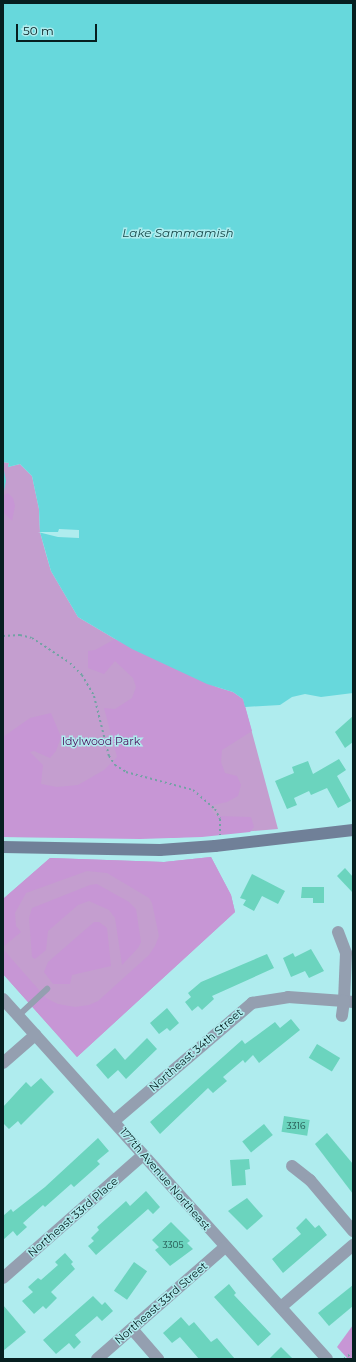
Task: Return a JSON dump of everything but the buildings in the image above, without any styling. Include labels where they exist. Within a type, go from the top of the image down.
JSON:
[{"type":"main road","points":[[3,847],[160,850],[220,846],[353,830]]},
{"type":"street","points":[[338,932],[346,953],[348,1001],[342,1016]]},
{"type":"street","name":"Northeast 34th Street","points":[[114,1121],[252,1003],[288,997],[348,1001]]},
{"type":"street","name":"177th Avenue Northeast","points":[[3,999],[114,1121],[224,1248],[327,1359]]},
{"type":"street","points":[[3,1063],[35,1035]]},
{"type":"street","name":"Northeast 33rd Place","points":[[3,1278],[143,1155]]},
{"type":"street","points":[[292,1166],[310,1180],[353,1231]]},
{"type":"street","points":[[281,1308],[353,1244]]},
{"type":"street","name":"Northeast 33rd Street","points":[[97,1359],[224,1248]]},
{"type":"street","points":[[132,1329],[158,1359]]},
{"type":"lane","points":[[18,1016],[47,989]]},
{"type":"path","points":[[3,636],[20,635],[32,638],[70,663],[88,684],[94,696],[108,756],[115,765],[126,772],[193,790],[210,802],[220,819],[220,846]]},
{"type":"path","points":[[344,1359],[353,1352]]},
{"type":"green space","name":"Idylwood Park","points":[[3,462],[9,463],[8,467],[20,464],[32,476],[39,509],[40,532],[51,571],[78,617],[132,649],[243,699],[278,829],[172,838],[3,837]]},
{"type":"green space","points":[[211,857],[231,895],[235,912],[77,1057],[3,974],[3,899],[50,858],[164,862]]},
{"type":"shaded area","points":[[8,493],[13,498],[15,506],[12,521],[3,512],[3,496]]},
{"type":"shaded area","points":[[115,639],[207,684],[233,692],[243,699],[252,731],[222,750],[221,762],[225,773],[237,776],[241,785],[238,796],[227,802],[209,806],[216,816],[251,817],[254,827],[250,832],[202,837],[140,839],[3,837],[3,737],[30,718],[51,713],[61,737],[56,751],[50,758],[34,751],[30,752],[43,765],[41,784],[57,787],[78,785],[104,770],[117,757],[104,708],[115,709],[132,698],[136,687],[133,678],[115,661],[104,674],[88,668],[88,651],[95,650]]},
{"type":"shaded area","points":[[211,857],[231,895],[235,912],[77,1057],[3,974],[3,949],[46,998],[58,1004],[75,1007],[89,1005],[98,1001],[149,955],[155,946],[159,936],[152,903],[149,898],[107,873],[87,871],[26,893],[15,913],[16,926],[21,932],[3,947],[3,899],[50,858],[164,862]]},
{"type":"shaded area","points":[[97,884],[129,902],[136,909],[141,942],[138,948],[122,965],[115,918],[109,910],[89,901],[78,905],[48,931],[46,950],[35,959],[32,957],[29,918],[32,908],[90,885]]},
{"type":"shaded area","points":[[94,922],[99,922],[107,928],[111,966],[72,975],[70,984],[53,984],[44,972],[48,962]]},
{"type":"shaded area","points":[[353,1325],[353,1359],[348,1359],[337,1347]]},
{"type":"water","name":"Lake Sammamish","points":[[3,3],[353,3],[353,693],[321,697],[305,694],[292,697],[280,705],[245,707],[243,699],[233,692],[207,684],[132,649],[78,617],[51,571],[40,532],[39,509],[32,476],[20,464],[8,467],[9,463],[3,462]]},
{"type":"water","points":[[3,465],[6,481],[3,496]]},
{"type":"pier","points":[[59,529],[79,530],[79,538],[58,537],[38,532],[58,532]]}]
